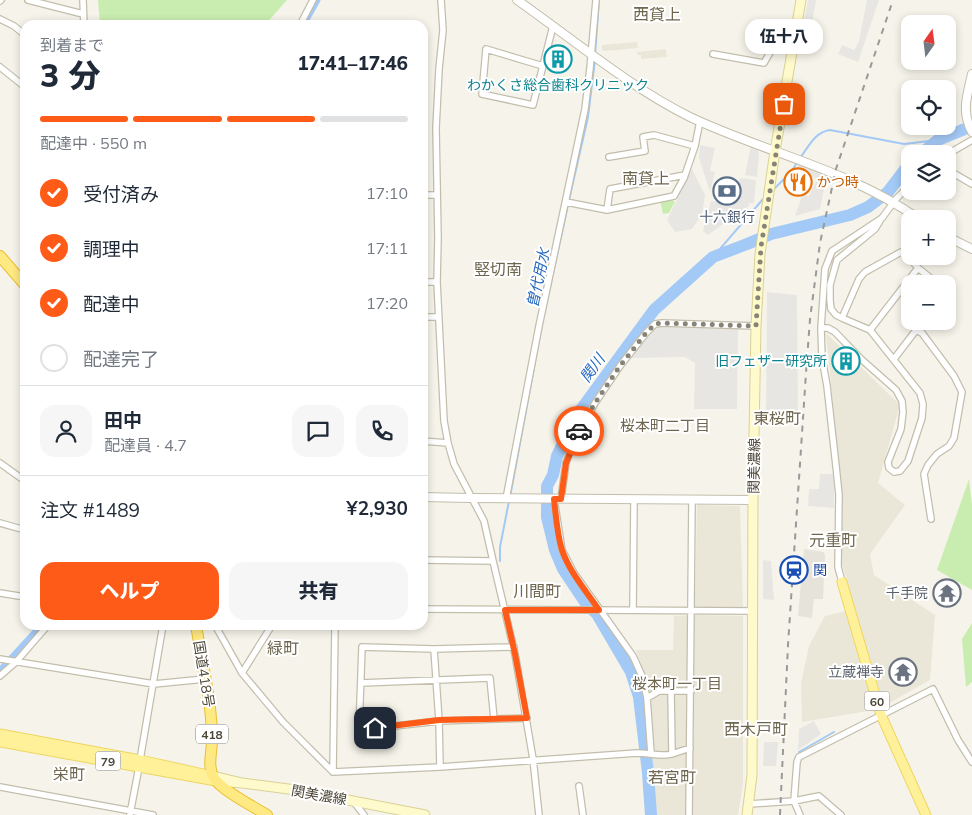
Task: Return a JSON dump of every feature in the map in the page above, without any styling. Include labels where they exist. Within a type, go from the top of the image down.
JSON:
[{"type":"highway","points":[[0,256],[20,279]]},
{"type":"highway","name":"国道418号","points":[[197,630],[210,710],[212,738],[210,769],[214,779]]},
{"type":"highway","points":[[214,779],[267,815]]},
{"type":"main road","name":"関美濃線","points":[[747,815],[752,774],[753,500],[756,326],[761,247],[775,151],[801,0]]},
{"type":"main road","name":"60","points":[[842,582],[881,715],[926,815]]},
{"type":"main road","name":"79","points":[[0,734],[214,779]]},
{"type":"main road","name":"79","points":[[0,742],[140,763]]},
{"type":"main road","name":"関美濃線","points":[[214,779],[296,790],[425,815]]},
{"type":"street","points":[[28,0],[83,14]]},
{"type":"street","points":[[83,0],[84,20]]},
{"type":"street","points":[[303,20],[313,0]]},
{"type":"street","points":[[441,0],[444,30],[439,69],[436,128],[437,282],[444,421],[454,464],[470,498],[484,521],[514,647],[527,718],[539,815]]},
{"type":"street","points":[[517,0],[590,53],[664,103],[700,121],[835,173],[905,210]]},
{"type":"street","points":[[506,499],[539,326],[584,109],[596,0]]},
{"type":"street","points":[[0,19],[20,31]]},
{"type":"street","points":[[543,66],[486,49],[482,94],[533,105],[543,66],[553,26]]},
{"type":"street","points":[[713,54],[764,63],[777,40],[794,42]]},
{"type":"street","points":[[0,67],[20,83]]},
{"type":"street","points":[[972,74],[965,103],[965,117],[972,132]]},
{"type":"street","points":[[566,202],[607,210],[674,196],[685,175],[695,146],[700,121]]},
{"type":"street","points":[[609,157],[645,151],[643,137],[654,136],[695,146]]},
{"type":"street","points":[[956,149],[972,140]]},
{"type":"street","points":[[607,210],[610,189],[685,175]]},
{"type":"street","points":[[956,175],[972,184]]},
{"type":"street","points":[[821,328],[828,328],[835,332],[861,359],[896,390],[902,401],[903,412],[901,429],[888,462],[889,468],[894,472],[900,471],[908,461],[922,418],[924,404],[920,393],[870,330],[836,315],[831,309],[830,285],[837,260],[875,229],[901,194]]},
{"type":"street","points":[[428,195],[437,195]]},
{"type":"street","points":[[842,582],[838,567],[839,496],[827,386],[822,358],[821,328],[825,269],[832,251],[882,218]]},
{"type":"street","points":[[956,241],[972,249]]},
{"type":"street","points":[[842,318],[859,279],[865,272],[904,252],[927,275]]},
{"type":"street","points":[[870,330],[918,268]]},
{"type":"street","points":[[428,282],[437,282]]},
{"type":"street","points":[[428,317],[438,317]]},
{"type":"street","points":[[651,753],[647,698],[642,676],[632,656],[598,610],[574,573],[562,550],[558,499],[566,463],[575,438],[595,403],[620,366],[655,324],[756,326]]},
{"type":"street","points":[[894,359],[916,330],[922,333],[954,376],[962,392],[954,438],[949,446],[937,454],[928,465],[924,474],[931,519]]},
{"type":"street","points":[[428,441],[448,443]]},
{"type":"street","points":[[0,463],[20,477]]},
{"type":"street","points":[[428,497],[753,500]]},
{"type":"street","points":[[633,610],[634,499]]},
{"type":"street","points":[[689,815],[692,499]]},
{"type":"street","points":[[0,523],[20,529]]},
{"type":"street","points":[[428,560],[493,561]]},
{"type":"street","points":[[0,593],[20,596]]},
{"type":"street","points":[[428,609],[754,611]]},
{"type":"street","points":[[0,676],[16,662],[44,630]]},
{"type":"street","points":[[130,813],[162,630]]},
{"type":"street","points":[[218,630],[242,673],[283,722],[334,772],[440,767],[637,753],[665,756],[690,748]]},
{"type":"street","points":[[242,673],[269,630]]},
{"type":"street","points":[[334,772],[335,630]]},
{"type":"street","points":[[514,647],[434,649],[362,647],[358,730],[439,720],[527,718]]},
{"type":"street","points":[[434,649],[440,767]]},
{"type":"street","points":[[1,661],[154,684],[205,680]]},
{"type":"street","points":[[361,683],[490,678],[494,719]]},
{"type":"street","points":[[800,815],[794,801],[799,757],[932,689],[958,740],[972,762]]},
{"type":"street","points":[[647,698],[659,691],[691,691]]},
{"type":"street","points":[[671,691],[672,754]]},
{"type":"street","points":[[579,786],[583,815]]},
{"type":"street","points":[[0,788],[130,813],[153,815]]},
{"type":"street","points":[[749,804],[794,801],[819,796],[841,815]]},
{"type":"street","points":[[353,801],[364,815]]},
{"type":"shaded area","points":[[808,0],[816,0],[810,35],[802,34]]},
{"type":"shaded area","points":[[867,0],[879,0],[858,62],[838,54],[842,45],[854,50],[859,41]]},
{"type":"shaded area","points":[[637,42],[638,48],[602,50],[602,45]]},
{"type":"shaded area","points":[[666,49],[667,57],[641,59],[641,55],[638,55],[637,52]]},
{"type":"shaded area","points":[[700,145],[715,148],[710,171],[715,172],[710,192],[699,158]]},
{"type":"shaded area","points":[[751,145],[755,146],[759,153],[757,177],[745,175]]},
{"type":"shaded area","points":[[798,165],[827,175],[820,209],[795,216],[802,195],[809,196],[817,179],[797,170]]},
{"type":"shaded area","points":[[692,169],[705,195],[702,215],[692,229],[675,232],[667,220]]},
{"type":"shaded area","points":[[741,178],[756,180],[754,203],[749,203],[749,206],[708,235],[703,231],[711,201],[734,204],[737,182]]},
{"type":"shaded area","points":[[767,292],[797,295],[798,418],[766,419]]},
{"type":"shaded area","points":[[656,327],[738,328],[737,409],[694,409],[695,363],[685,357],[628,358]]},
{"type":"shaded area","points":[[826,333],[900,405],[878,483],[905,505],[870,554],[874,575],[935,615],[930,680],[884,706],[842,564],[842,494]]},
{"type":"shaded area","points":[[820,474],[834,474],[834,508],[808,506],[809,489],[819,489]]},
{"type":"shaded area","points":[[697,505],[740,506],[743,608],[695,608]]},
{"type":"shaded area","points":[[804,549],[824,552],[825,556],[823,599],[814,599],[812,618],[798,616]]},
{"type":"shaded area","points":[[763,560],[771,561],[774,600],[763,599]]},
{"type":"shaded area","points":[[846,611],[874,710],[802,722],[801,683],[809,646],[825,616]]},
{"type":"shaded area","points":[[674,616],[743,616],[743,783],[738,815],[656,815],[650,688],[636,650],[673,650]]},
{"type":"shaded area","points":[[814,721],[821,734],[798,750],[799,729]]},
{"type":"shaded area","points":[[764,742],[778,742],[776,766],[763,766]]},
{"type":"green space","points":[[98,0],[287,0],[269,20],[100,20]]},
{"type":"green space","points":[[670,199],[675,202],[669,213],[663,214],[660,200]]},
{"type":"green space","points":[[969,479],[972,505],[972,590],[937,570]]},
{"type":"green space","points":[[972,623],[972,682],[966,687],[962,639]]},
{"type":"waterway","name":"曽代用水","points":[[306,20],[317,0]]},
{"type":"waterway","name":"曽代用水","points":[[595,55],[599,0]]},
{"type":"waterway","name":"曽代用水","points":[[569,200],[588,117],[595,60]]},
{"type":"waterway","name":"関川","points":[[932,145],[938,140],[972,126]]},
{"type":"waterway","points":[[800,158],[816,137],[830,130],[904,144],[938,140]]},
{"type":"waterway","points":[[773,190],[791,172],[798,161]]},
{"type":"waterway","name":"関川","points":[[651,815],[639,697],[631,672],[597,614],[585,602],[563,569],[555,550],[547,517],[547,486],[553,475],[557,456],[577,415],[654,310],[713,257],[771,234],[850,215],[868,207],[888,192],[901,175]]},
{"type":"waterway","points":[[713,257],[764,198]]},
{"type":"waterway","name":"曽代用水","points":[[510,497],[543,319],[568,205]]},
{"type":"waterway","name":"曽代用水","points":[[500,561],[500,547],[509,501]]},
{"type":"waterway","name":"曽代用水","points":[[0,671],[37,630]]},
{"type":"waterway","points":[[799,752],[834,732]]},
{"type":"railway","points":[[780,815],[788,645],[806,373],[810,319],[820,243],[836,169],[893,0]]},
{"type":"way so far","points":[[579,431],[620,366],[655,324],[756,326],[761,247],[784,104]]},
{"type":"place","name":"わかくさ総合歯科クリニック","points":[[558,59]]},
{"type":"place","name":"伍十八","points":[[784,104]]},
{"type":"place","name":"かつ時","points":[[798,182]]},
{"type":"place","name":"十六銀行","points":[[727,191]]},
{"type":"place","name":"旧フェザー研究所","points":[[846,361]]},
{"type":"place","name":"関","points":[[794,570]]},
{"type":"place","name":"千手院","points":[[947,593]]},
{"type":"place","name":"立蔵禅寺","points":[[903,672]]},
{"type":"district","name":"西貸上","points":[[657,14]]},
{"type":"district","name":"南貸上","points":[[646,178]]},
{"type":"district","name":"竪切南","points":[[498,269]]},
{"type":"district","name":"東桜町","points":[[777,418]]},
{"type":"district","name":"桜本町二丁目","points":[[665,425]]},
{"type":"district","name":"元重町","points":[[833,540]]},
{"type":"district","name":"川間町","points":[[537,591]]},
{"type":"district","name":"緑町","points":[[283,648]]},
{"type":"district","name":"桜本町一丁目","points":[[677,683]]},
{"type":"district","name":"西木戸町","points":[[756,729]]},
{"type":"district","name":"栄町","points":[[69,774]]},
{"type":"district","name":"若宮町","points":[[672,777]]},
{"type":"route","points":[[375,728],[439,720],[527,718],[505,610],[599,610],[574,573],[562,550],[554,499],[561,499],[566,463],[579,431]]}]
